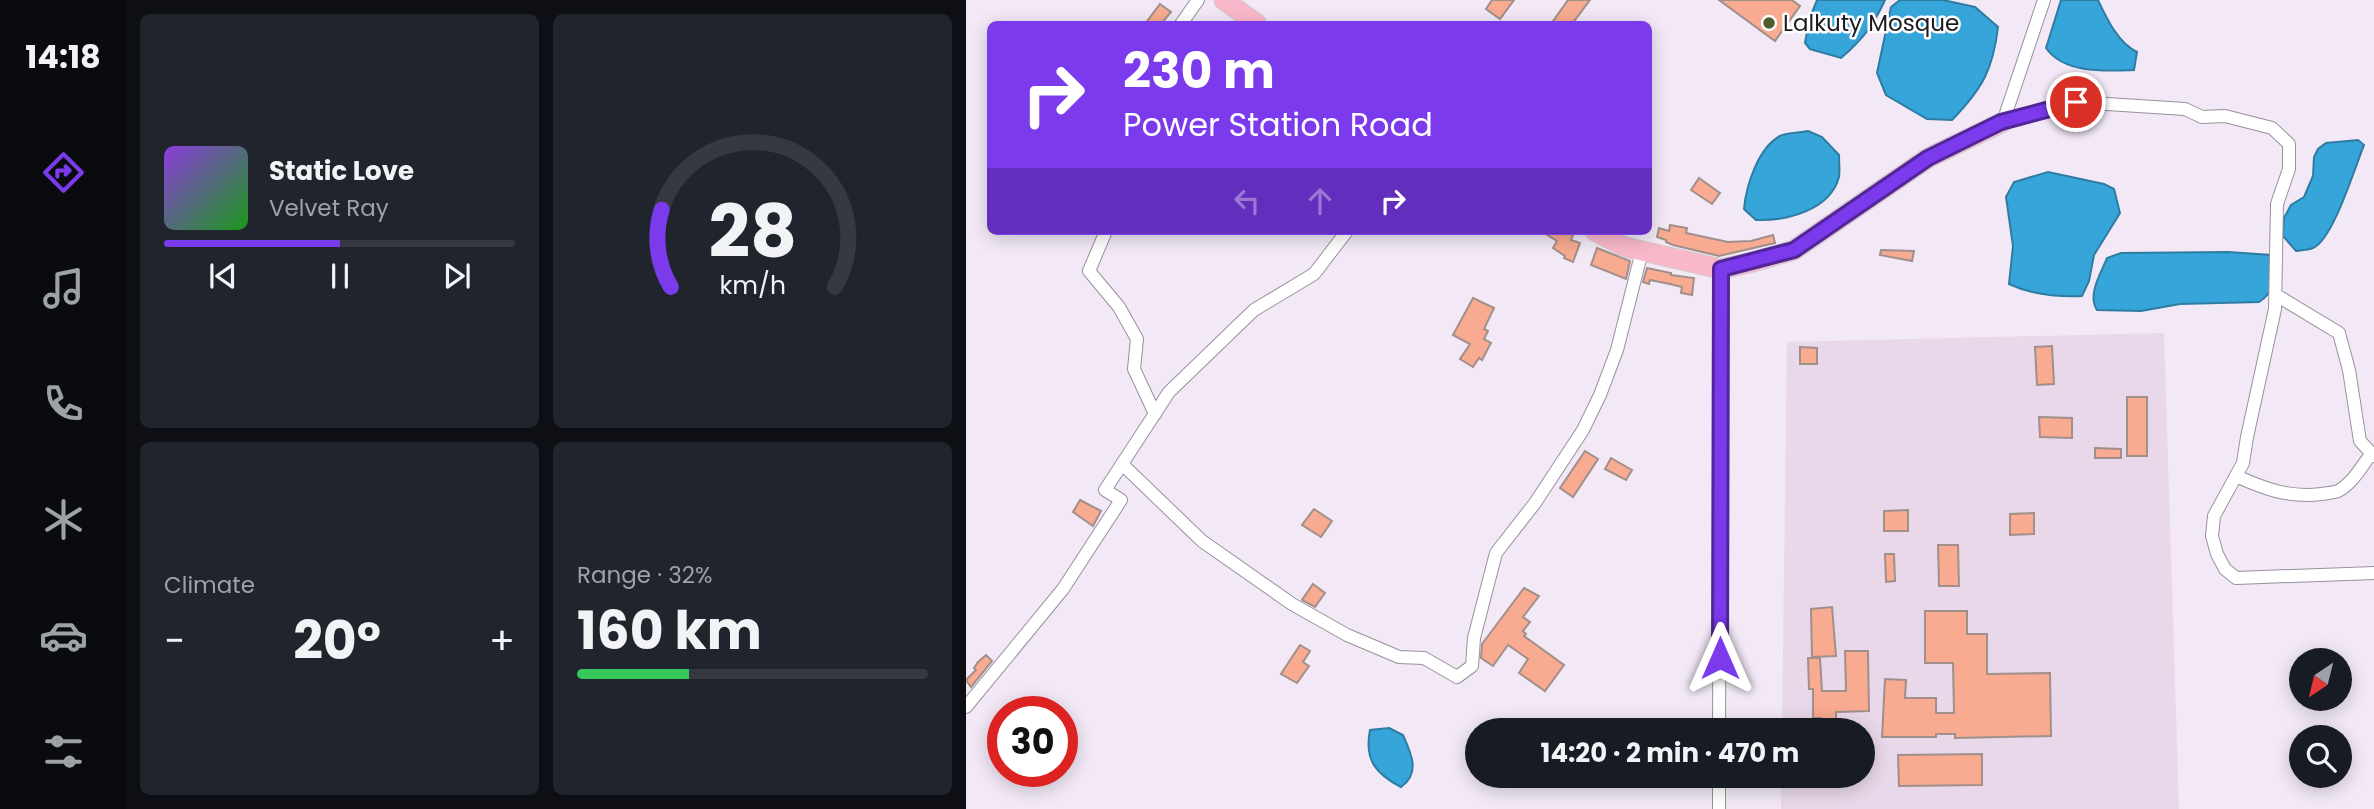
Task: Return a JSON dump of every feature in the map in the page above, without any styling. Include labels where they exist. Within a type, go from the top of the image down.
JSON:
[{"type":"main road","points":[[1224,0],[1253,21]]},
{"type":"main road","points":[[1602,235],[1625,247],[1721,269],[1794,250],[1928,158],[2003,122]]},
{"type":"street","points":[[1183,21],[1198,0]]},
{"type":"street","points":[[2003,122],[2045,0]]},
{"type":"street","points":[[2003,122],[2076,102],[2185,109],[2202,117],[2225,116],[2272,128],[2289,144],[2289,169],[2277,204],[2278,262],[2275,309],[2243,463],[2214,516],[2212,536],[2225,569],[2236,578],[2374,573]]},
{"type":"street","points":[[1104,235],[1089,271],[1119,307],[1137,339],[1134,369],[1155,414]]},
{"type":"street","points":[[966,707],[1063,589],[1121,500],[1105,491],[1169,392],[1254,310],[1314,274],[1344,235]]},
{"type":"street","points":[[1122,464],[1202,541],[1292,604],[1347,635],[1399,657],[1424,658],[1457,677],[1472,666],[1474,638],[1496,553],[1535,503],[1583,430],[1600,396],[1617,350],[1642,251]]},
{"type":"street","points":[[1719,718],[1721,269]]},
{"type":"street","points":[[2236,476],[2281,494],[2320,494],[2338,491],[2373,455],[2360,441],[2347,359],[2339,333],[2276,295]]},
{"type":"street","points":[[1719,788],[1719,809]]},
{"type":"shaded area","points":[[2164,333],[2179,809],[1781,809],[1781,788],[1875,788],[1875,718],[1782,718],[1787,342]]},
{"type":"water","points":[[1817,0],[1885,0],[1867,32],[1841,58],[1810,49],[1805,43],[1809,20]]},
{"type":"water","points":[[1900,0],[1943,0],[1975,7],[1998,27],[1993,55],[1984,78],[1952,120],[1927,119],[1886,95],[1877,73],[1891,7]]},
{"type":"water","points":[[2061,0],[2098,0],[2119,37],[2137,52],[2134,70],[2111,71],[2074,67],[2054,56],[2046,48]]},
{"type":"water","points":[[1808,131],[1822,137],[1839,155],[1839,177],[1834,189],[1816,206],[1805,212],[1756,220],[1744,209],[1750,179],[1759,158],[1780,136]]},
{"type":"water","points":[[2358,140],[2364,145],[2336,218],[2321,242],[2313,248],[2296,251],[2283,236],[2284,218],[2291,205],[2304,197],[2313,176],[2314,157],[2318,149],[2326,143]]},
{"type":"water","points":[[2048,172],[2104,184],[2114,189],[2120,213],[2094,255],[2089,281],[2082,296],[2045,294],[2009,284],[2013,246],[2006,197],[2014,182]]},
{"type":"water","points":[[2228,252],[2271,255],[2271,287],[2269,293],[2259,302],[2180,304],[2141,311],[2097,310],[2094,304],[2094,291],[2107,258],[2121,253]]},
{"type":"water","points":[[1389,728],[1403,735],[1413,762],[1411,776],[1401,787],[1379,771],[1369,750],[1370,730]]},
{"type":"building","points":[[1492,0],[1514,0],[1500,19],[1486,9]]},
{"type":"building","points":[[1568,0],[1590,0],[1574,21],[1553,21]]},
{"type":"building","name":"Lalkuty Mosque","points":[[1719,0],[1792,0],[1800,6],[1775,41]]},
{"type":"building","points":[[1160,4],[1171,12],[1164,21],[1147,21]]},
{"type":"building","points":[[1699,178],[1720,193],[1712,204],[1691,190]]},
{"type":"building","points":[[1670,225],[1687,228],[1686,233],[1728,242],[1751,241],[1773,235],[1775,243],[1719,256],[1673,245],[1657,237],[1659,228],[1669,231]]},
{"type":"building","points":[[1547,235],[1573,235],[1571,240],[1580,243],[1573,262],[1553,248],[1557,241]]},
{"type":"building","points":[[1597,248],[1630,261],[1626,279],[1591,265]]},
{"type":"building","points":[[1881,250],[1914,251],[1912,261],[1880,255]]},
{"type":"building","points":[[1647,268],[1694,278],[1692,295],[1681,293],[1682,287],[1650,280],[1649,284],[1643,282]]},
{"type":"building","points":[[1473,298],[1494,308],[1484,329],[1488,331],[1484,339],[1491,343],[1482,360],[1479,358],[1473,367],[1460,359],[1470,344],[1453,335]]},
{"type":"building","points":[[2052,346],[2054,384],[2037,385],[2035,347]]},
{"type":"building","points":[[1800,347],[1817,348],[1817,364],[1800,364]]},
{"type":"building","points":[[2127,397],[2147,397],[2147,456],[2127,456]]},
{"type":"building","points":[[2039,417],[2072,418],[2072,438],[2040,437]]},
{"type":"building","points":[[2095,448],[2121,449],[2121,458],[2095,458]]},
{"type":"building","points":[[1585,451],[1598,459],[1573,497],[1560,488]]},
{"type":"building","points":[[1611,458],[1632,470],[1626,480],[1605,469]]},
{"type":"building","points":[[1080,500],[1101,511],[1093,526],[1073,512]]},
{"type":"building","points":[[1314,509],[1332,521],[1321,537],[1302,525]]},
{"type":"building","points":[[1908,510],[1908,531],[1884,531],[1884,511]]},
{"type":"building","points":[[2034,513],[2034,534],[2010,535],[2010,514]]},
{"type":"building","points":[[1938,545],[1958,545],[1959,586],[1939,586]]},
{"type":"building","points":[[1885,554],[1894,554],[1895,581],[1886,582]]},
{"type":"building","points":[[1313,584],[1325,593],[1315,607],[1302,600]]},
{"type":"building","points":[[1524,588],[1539,596],[1523,617],[1530,622],[1523,631],[1526,634],[1524,636],[1564,665],[1545,691],[1519,673],[1528,659],[1508,645],[1493,666],[1481,658],[1482,644]]},
{"type":"building","points":[[1832,607],[1836,656],[1812,657],[1811,609]]},
{"type":"building","points":[[1925,611],[1967,611],[1967,634],[1987,634],[1987,674],[2050,673],[2051,736],[1955,738],[1955,734],[1936,734],[1936,737],[1882,737],[1885,679],[1906,680],[1905,698],[1936,698],[1936,713],[1954,713],[1953,663],[1925,663]]},
{"type":"building","points":[[1300,645],[1310,651],[1303,662],[1309,666],[1297,683],[1281,674]]},
{"type":"building","points":[[1845,651],[1868,651],[1869,711],[1836,712],[1836,718],[1813,718],[1813,689],[1809,689],[1808,658],[1820,658],[1822,691],[1846,691]]},
{"type":"building","points":[[986,655],[992,661],[971,687],[966,680]]},
{"type":"building","points":[[1982,754],[1982,785],[1899,786],[1898,755]]},
{"type":"place","name":"Lalkuty Mosque","points":[[1769,23]]},
{"type":"route","points":[[1720,658],[1721,269],[1794,250],[1928,158],[2001,122],[2076,102]]}]
